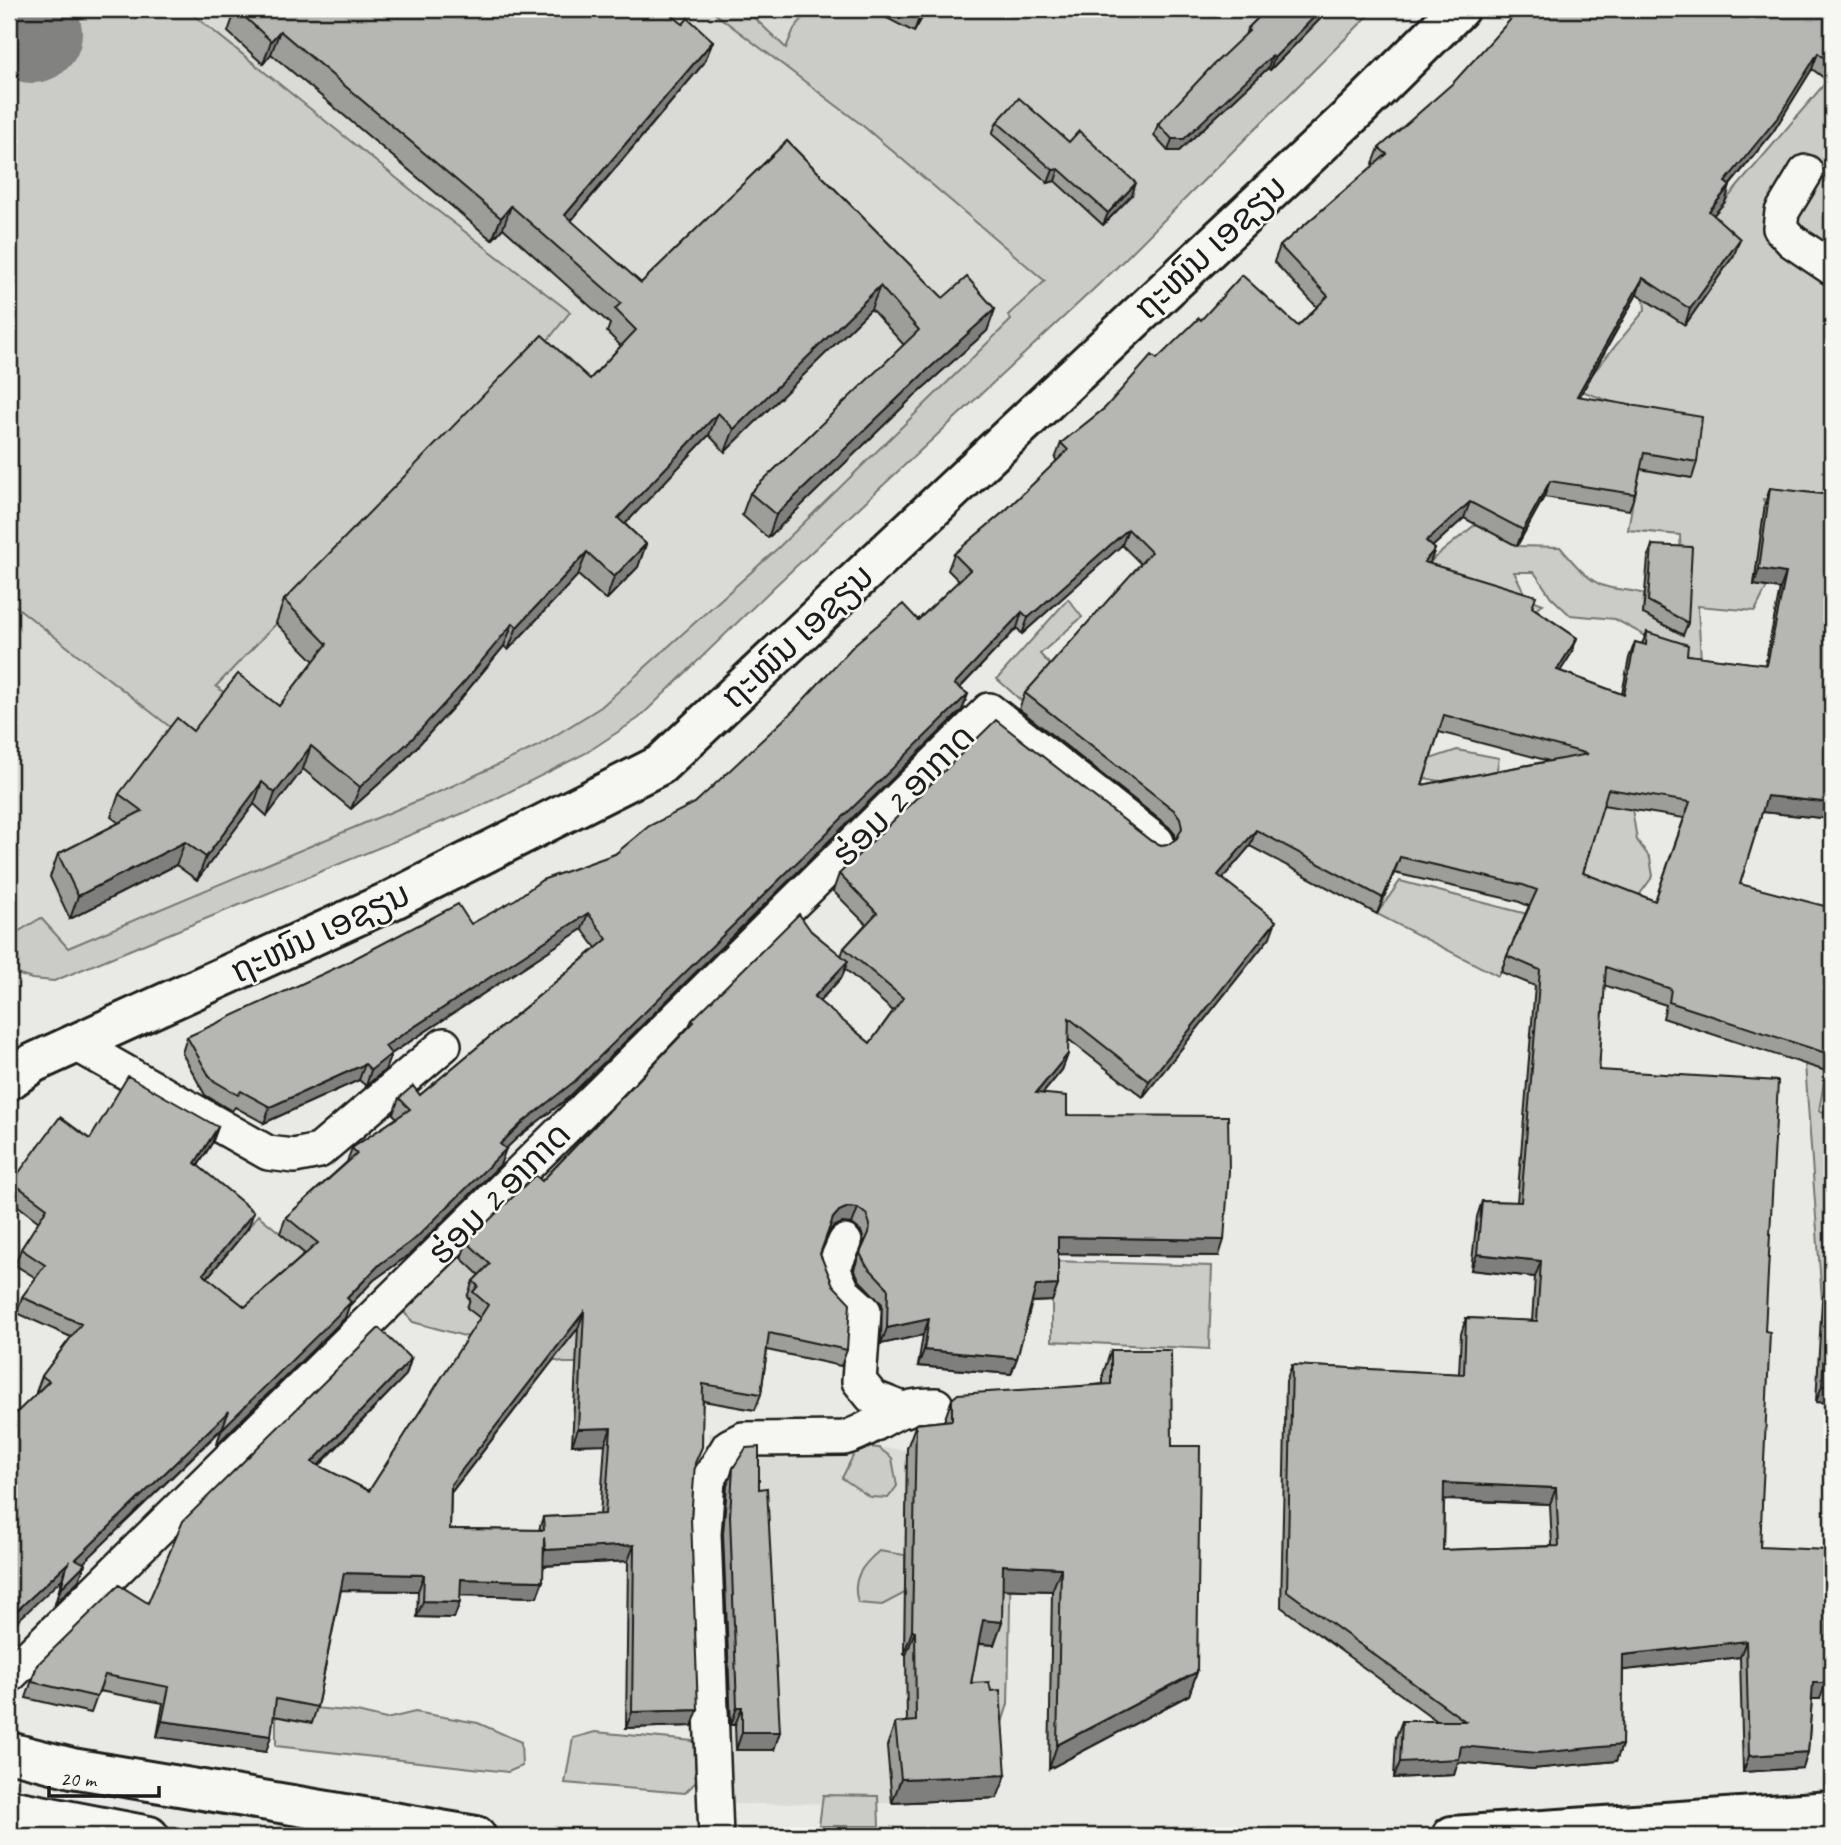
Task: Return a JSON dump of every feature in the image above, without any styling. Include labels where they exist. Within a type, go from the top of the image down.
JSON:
[{"type":"main road","name":"ຖະໜົນ ເອຊຽນ","points":[[9,1080],[33,1063],[392,900],[660,765],[1358,109],[1459,9]]},
{"type":"main road","points":[[9,1752],[72,1768],[475,1836]]},
{"type":"main road","points":[[9,1809],[149,1836]]},
{"type":"main road","points":[[1452,1836],[1832,1811]]},
{"type":"street","points":[[1806,172],[1782,212],[1780,228],[1792,242],[1832,268]]},
{"type":"street","name":"ຮ່ອມ 2 ອາກາດ","points":[[9,1676],[989,710],[1157,842]]},
{"type":"street","points":[[76,1044],[268,1153],[293,1156],[319,1151],[444,1045]]},
{"type":"street","points":[[716,1836],[704,1534],[708,1480],[729,1446],[743,1439],[844,1438],[860,1434],[879,1422],[920,1407],[872,1397],[859,1381],[864,1311],[844,1293],[833,1269],[845,1242]]},
{"type":"shaded area","points":[[9,9],[1345,9],[1008,315],[1012,320],[778,548],[601,707],[538,746],[448,788],[68,948],[41,919],[9,937]]},
{"type":"shaded area","points":[[53,9],[186,9],[430,205],[570,312],[534,358],[216,686],[229,697],[188,741],[9,601],[9,59]]},
{"type":"shaded area","points":[[709,9],[745,9],[786,48],[794,29],[810,9],[1375,9],[1112,272],[776,585],[639,718],[586,753],[483,805],[54,981],[32,979],[13,973],[9,966],[9,937],[41,918],[68,948],[448,788],[538,746],[601,707],[778,548],[1011,320],[1008,315],[1045,281],[862,125]]},
{"type":"shaded area","points":[[1832,75],[1832,503],[1763,499],[1765,504],[1754,585],[1767,587],[1755,611],[1698,606],[1702,680],[1664,646],[1615,619],[1570,615],[1551,597],[1534,572],[1514,572],[1527,598],[1543,604],[1530,612],[1418,578],[1434,558],[1476,524],[1517,546],[1560,547],[1582,572],[1603,586],[1644,594],[1643,613],[1681,560],[1680,535],[1628,530],[1638,469],[1696,433],[1579,390],[1645,310],[1644,299],[1685,325],[1734,255],[1703,227]]},
{"type":"shaded area","points":[[1068,599],[1082,617],[1040,654],[1055,670],[1025,704],[997,679]]},
{"type":"shaded area","points":[[1457,750],[1499,758],[1494,786],[1424,778],[1430,759]]},
{"type":"shaded area","points":[[1605,777],[1632,809],[1637,840],[1650,858],[1653,876],[1629,909],[1570,917]]},
{"type":"shaded area","points":[[1829,874],[1832,875],[1832,1036],[1819,1111],[1832,1113],[1832,1300],[1822,1300],[1802,1022],[1828,911]]},
{"type":"shaded area","points":[[1400,881],[1527,914],[1498,976],[1377,914]]},
{"type":"shaded area","points":[[258,1215],[312,1259],[239,1323],[197,1290]]},
{"type":"shaded area","points":[[465,1240],[597,1313],[584,1363],[564,1363],[413,1322],[397,1305]]},
{"type":"shaded area","points":[[1052,1261],[1212,1266],[1209,1349],[1052,1341]]},
{"type":"shaded area","points":[[709,1433],[907,1450],[904,1654],[953,1657],[908,1744],[892,1803],[726,1804]]},
{"type":"shaded area","points":[[858,1446],[879,1448],[892,1458],[897,1486],[888,1498],[870,1497],[842,1478]]},
{"type":"shaded area","points":[[1013,1456],[1008,1704],[1002,1723],[993,1727],[953,1657]]},
{"type":"shaded area","points":[[879,1551],[905,1555],[905,1593],[882,1605],[858,1603],[856,1587],[859,1574]]},
{"type":"shaded area","points":[[314,1708],[357,1712],[386,1719],[415,1712],[478,1723],[521,1742],[522,1766],[508,1772],[276,1746],[276,1717]]},
{"type":"shaded area","points":[[595,1732],[693,1741],[707,1771],[685,1793],[565,1783],[573,1738]]},
{"type":"shaded area","points":[[823,1795],[878,1796],[879,1826],[819,1826]]},
{"type":"building","points":[[236,9],[664,9],[683,24],[688,18],[713,41],[565,215],[641,283],[787,141],[943,298],[967,277],[995,309],[776,515],[750,493],[919,330],[880,286],[734,429],[718,413],[618,518],[646,544],[614,577],[587,552],[517,627],[513,623],[411,740],[360,787],[311,746],[275,793],[262,782],[206,857],[185,842],[78,896],[58,854],[142,811],[119,794],[177,718],[193,731],[238,674],[279,706],[327,644],[284,600],[542,335],[590,379],[636,330],[615,309],[621,303],[511,206],[501,218],[280,31],[271,41]]},
{"type":"building","points":[[908,9],[924,9],[920,15]]},
{"type":"building","points":[[1267,9],[1322,9],[1274,58],[1272,56],[1184,139],[1172,139],[1158,124]]},
{"type":"building","points":[[1520,9],[1832,9],[1832,64],[1818,53],[1779,116],[1725,182],[1730,186],[1709,211],[1740,239],[1690,309],[1643,278],[1577,396],[1702,417],[1697,462],[1644,453],[1635,494],[1550,481],[1523,530],[1470,502],[1426,541],[1435,549],[1424,562],[1536,596],[1532,607],[1577,638],[1557,670],[1624,695],[1635,642],[1646,645],[1647,632],[1688,645],[1687,655],[1767,665],[1786,573],[1759,569],[1770,488],[1830,495],[1832,501],[1832,803],[1767,796],[1740,884],[1832,908],[1827,932],[1832,933],[1832,1055],[1669,1002],[1671,989],[1606,967],[1599,1070],[1778,1081],[1765,1331],[1770,1332],[1760,1547],[1828,1550],[1826,1683],[1813,1683],[1808,1752],[1749,1756],[1746,1641],[1623,1655],[1622,1745],[1538,1753],[1461,1746],[1459,1759],[1400,1762],[1402,1721],[1465,1721],[1287,1591],[1292,1365],[1464,1374],[1466,1318],[1537,1321],[1541,1261],[1477,1254],[1482,1201],[1521,1202],[1540,970],[1507,956],[1537,890],[1400,857],[1383,898],[1256,830],[1218,875],[1276,921],[1149,1081],[1069,1018],[1068,1054],[1036,1093],[1067,1096],[1067,1115],[1228,1116],[1229,1171],[1224,1240],[1058,1237],[1058,1285],[1036,1286],[1017,1358],[924,1350],[929,1319],[887,1328],[888,1288],[866,1265],[860,1253],[869,1233],[867,1215],[858,1208],[848,1207],[839,1211],[833,1218],[820,1254],[833,1285],[850,1303],[847,1350],[769,1333],[761,1394],[703,1384],[702,1447],[695,1463],[691,1519],[698,1710],[632,1712],[634,1545],[545,1550],[544,1537],[543,1581],[461,1579],[460,1602],[423,1601],[424,1575],[344,1573],[317,1707],[276,1699],[271,1736],[162,1721],[169,1687],[105,1675],[97,1697],[32,1682],[37,1665],[119,1585],[148,1603],[183,1521],[379,1328],[411,1359],[312,1462],[369,1491],[488,1305],[473,1292],[478,1286],[473,1281],[490,1264],[467,1242],[535,1175],[542,1181],[694,1022],[692,1020],[799,914],[811,931],[848,961],[814,997],[870,1043],[903,998],[844,948],[877,913],[839,874],[996,720],[1151,841],[1161,845],[1169,844],[1177,838],[1182,828],[1175,811],[1025,693],[1151,552],[1128,529],[1028,618],[1022,612],[954,684],[968,694],[575,1081],[500,1144],[506,1149],[416,1238],[380,1264],[347,1298],[351,1302],[222,1429],[229,1411],[76,1559],[85,1564],[61,1588],[68,1563],[9,1618],[9,1420],[49,1381],[42,1376],[81,1324],[22,1297],[45,1265],[21,1249],[47,1208],[12,1182],[60,1117],[90,1139],[128,1076],[218,1127],[195,1163],[254,1212],[203,1274],[245,1307],[318,1243],[286,1217],[357,1154],[352,1148],[410,1109],[399,1098],[413,1086],[420,1095],[607,939],[588,913],[385,1046],[391,1054],[371,1070],[365,1064],[270,1107],[241,1091],[238,1095],[211,1079],[187,1037],[344,964],[458,904],[471,924],[516,899],[542,880],[615,854],[649,826],[695,803],[794,710],[856,643],[903,604],[918,620],[970,570],[954,554],[1006,510],[1068,450],[1061,443],[1105,408],[1152,355],[1157,359],[1199,318],[1201,320],[1242,275],[1298,326],[1328,296],[1280,246],[1387,154],[1379,148],[1453,83]],"holes":[[[1444,715],[1588,754],[1422,785]],[[1608,789],[1690,802],[1655,901],[1583,873]],[[584,1312],[578,1429],[611,1428],[605,1514],[543,1517],[544,1530],[450,1529],[451,1484]],[[1444,1483],[1556,1488],[1559,1546],[1443,1550]]]},
{"type":"building","points":[[1019,98],[1069,142],[1079,131],[1136,183],[1108,213],[1059,169],[1053,170],[997,122]]},
{"type":"building","points":[[1652,545],[1692,547],[1688,623],[1648,601]]},
{"type":"building","points":[[1828,1284],[1832,1284],[1832,1386],[1822,1386]]},
{"type":"building","points":[[1111,1350],[1171,1350],[1172,1446],[1200,1446],[1197,1672],[1057,1745],[1061,1568],[1003,1565],[1002,1622],[983,1620],[971,1683],[989,1682],[991,1691],[1000,1690],[1006,1775],[901,1779],[895,1723],[916,1721],[915,1631],[912,1631],[916,1424],[952,1420],[952,1399],[958,1394],[1111,1384]]},
{"type":"building","points":[[759,1447],[759,1489],[767,1488],[780,1732],[742,1732],[742,1707],[737,1707],[730,1516],[733,1468],[746,1448]]},
{"type":"taxiway","points":[[9,14],[32,33]]}]
